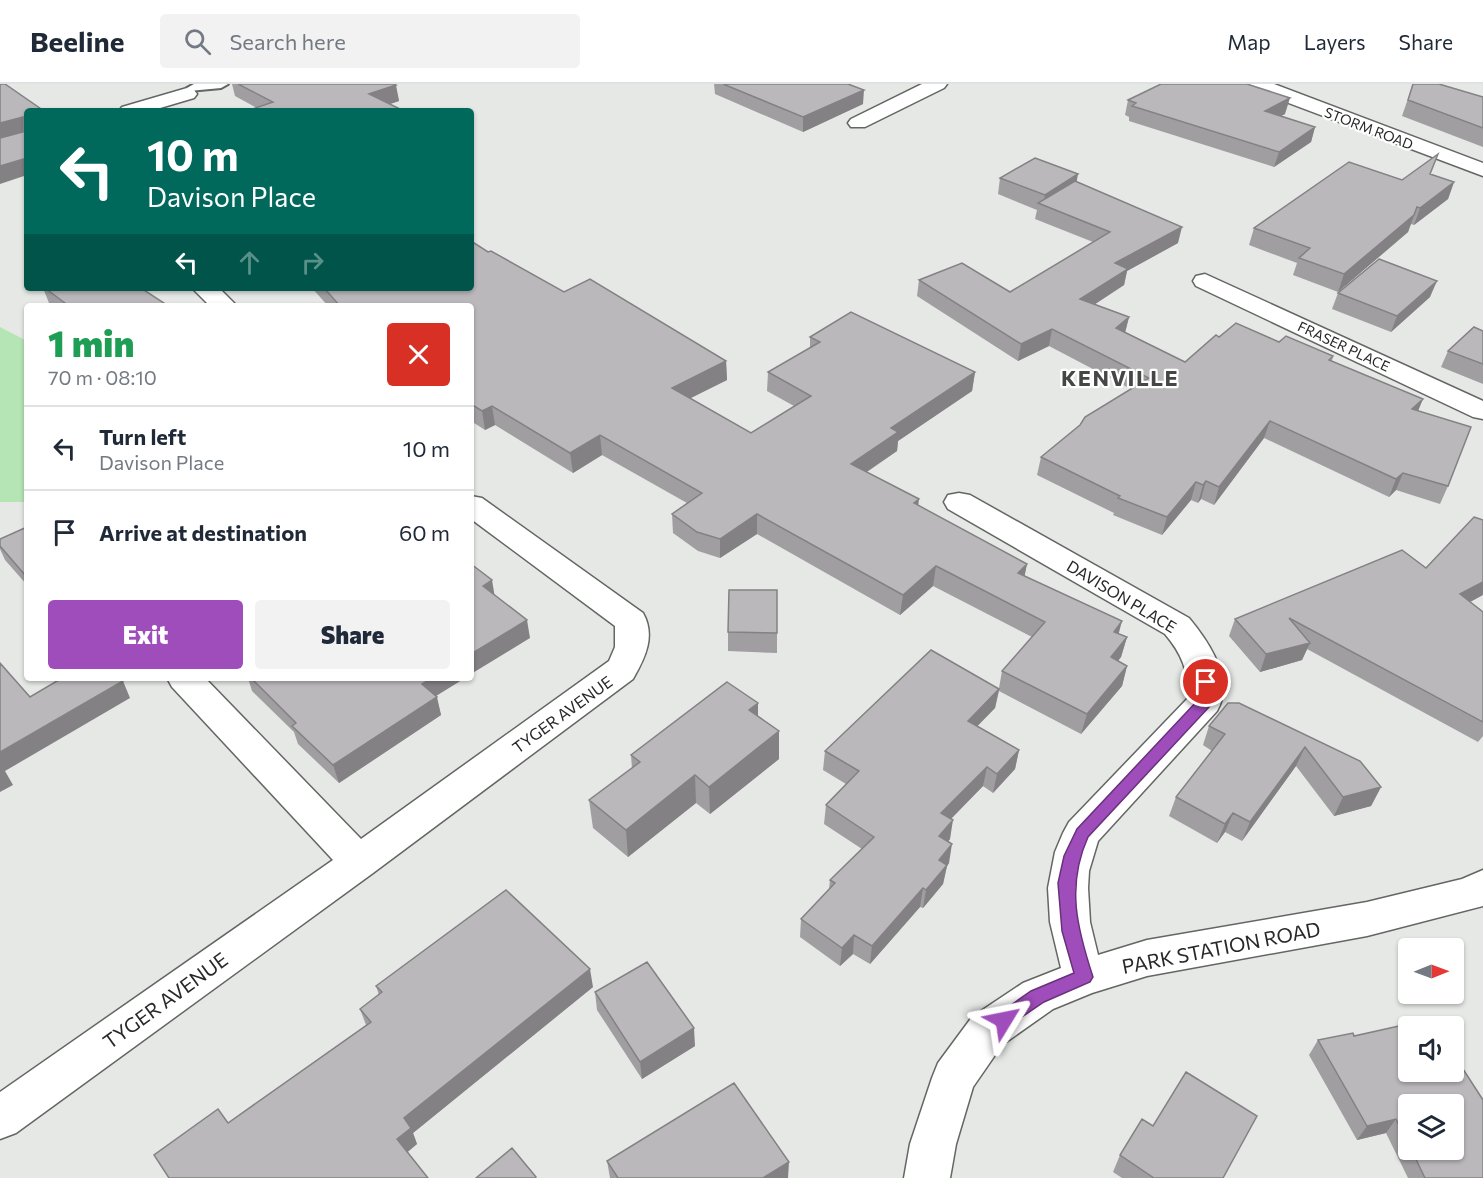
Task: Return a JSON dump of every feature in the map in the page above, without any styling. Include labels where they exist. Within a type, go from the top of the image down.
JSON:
[{"type":"street","points":[[858,123],[937,84]]},
{"type":"street","name":"STORM ROAD","points":[[1256,84],[1483,170]]},
{"type":"street","points":[[138,108],[193,89]]},
{"type":"street","points":[[173,108],[193,89]]},
{"type":"street","name":"FRASER PLACE","points":[[1205,281],[1483,411]]},
{"type":"street","points":[[208,291],[222,303]]},
{"type":"street","name":"DAVISON PLACE","points":[[959,502],[1177,626],[1193,645],[1203,663],[1206,682],[1205,702],[1082,833],[1072,856],[1066,883],[1070,931],[1084,977]]},
{"type":"street","name":"TYGER AVENUE","points":[[0,1118],[359,862],[621,670],[631,655],[633,642],[631,621],[474,507]]},
{"type":"street","points":[[187,681],[359,862]]},
{"type":"street","name":"PARK STATION ROAD","points":[[927,1178],[933,1144],[954,1078],[987,1031],[1038,996],[1084,977],[1147,958],[1367,919],[1472,893],[1483,886]]},
{"type":"lane","points":[[193,89],[221,84]]},
{"type":"green space","points":[[0,327],[24,339],[24,502],[0,502]]},
{"type":"building","points":[[0,84],[5,84],[40,108],[24,108],[24,159],[0,166],[0,138],[23,132],[23,117],[0,123]]},
{"type":"building","points":[[238,84],[394,84],[396,85],[369,94],[398,108],[256,108],[273,102]]},
{"type":"building","points":[[723,84],[848,84],[864,90],[803,117]]},
{"type":"building","points":[[1161,84],[1247,84],[1290,98],[1265,111],[1315,127],[1279,152],[1132,106],[1136,103],[1128,100]]},
{"type":"building","points":[[1413,84],[1439,84],[1483,97],[1483,128],[1408,100]]},
{"type":"building","points":[[1438,154],[1430,174],[1454,182],[1420,208],[1417,207],[1414,215],[1344,274],[1299,258],[1310,248],[1254,228],[1349,162],[1402,180]]},
{"type":"building","points":[[1035,158],[1078,174],[1045,195],[1000,178]]},
{"type":"building","points":[[1075,181],[1182,227],[1115,263],[1128,269],[1080,299],[1129,317],[1116,328],[1185,362],[1216,335],[1219,337],[1236,323],[1279,342],[1286,336],[1333,356],[1329,360],[1423,399],[1412,409],[1471,427],[1448,486],[1403,473],[1396,479],[1270,421],[1219,487],[1206,481],[1203,485],[1196,482],[1167,517],[1118,498],[1120,496],[1041,457],[1080,425],[1085,417],[1149,378],[1052,329],[1021,344],[919,280],[962,263],[1010,292],[1110,232],[1038,203]]},
{"type":"building","points":[[474,243],[564,292],[590,279],[726,361],[672,388],[751,433],[811,396],[768,372],[820,342],[810,337],[851,312],[975,372],[891,428],[898,432],[851,464],[919,499],[914,503],[1027,564],[1018,573],[1122,621],[1114,632],[1127,637],[1111,657],[1127,666],[1087,714],[1002,671],[1045,622],[936,566],[903,595],[757,514],[720,539],[697,532],[672,514],[702,493],[600,435],[570,453],[492,406],[482,411],[474,406],[474,303],[337,303],[327,291],[474,291]]},
{"type":"building","points":[[1379,259],[1437,281],[1397,316],[1338,293]]},
{"type":"building","points":[[49,291],[146,291],[164,303],[65,303]]},
{"type":"building","points":[[1474,327],[1483,331],[1483,364],[1448,351]]},
{"type":"building","points":[[1474,517],[1483,520],[1483,582],[1460,594],[1483,612],[1483,722],[1289,618],[1310,643],[1266,654],[1235,619],[1402,550],[1426,568]]},
{"type":"building","points":[[24,528],[24,574],[0,546],[0,539]]},
{"type":"building","points":[[474,566],[492,580],[483,586],[527,620],[474,652]]},
{"type":"building","points":[[729,590],[777,590],[777,633],[728,632]]},
{"type":"building","points":[[931,650],[999,689],[968,721],[1019,750],[997,774],[987,767],[941,813],[953,820],[939,836],[952,844],[939,860],[947,865],[926,890],[923,888],[872,946],[854,935],[842,948],[801,919],[835,883],[830,880],[874,837],[826,805],[859,771],[825,751]]},
{"type":"building","points":[[0,663],[30,697],[57,681],[123,681],[0,752]]},
{"type":"building","points":[[254,681],[427,681],[422,684],[437,697],[333,765],[292,726],[296,723]]},
{"type":"building","points":[[727,682],[758,703],[749,710],[779,731],[709,787],[695,775],[626,830],[589,800],[640,762],[631,755]]},
{"type":"building","points":[[1228,703],[1239,703],[1360,761],[1381,787],[1343,797],[1305,747],[1250,822],[1233,813],[1225,824],[1176,797],[1225,734],[1209,726]]},
{"type":"building","points":[[506,890],[590,969],[404,1118],[411,1128],[397,1139],[428,1178],[169,1178],[154,1155],[218,1109],[228,1123],[371,1022],[360,1009],[382,992],[376,986]]},
{"type":"building","points":[[647,962],[694,1028],[640,1062],[595,992]]},
{"type":"building","points":[[1398,1026],[1398,1082],[1464,1082],[1464,1071],[1483,1100],[1483,1178],[1425,1178],[1416,1160],[1464,1160],[1464,1094],[1398,1094],[1398,1123],[1396,1119],[1367,1126],[1318,1040],[1353,1033],[1354,1036]]},
{"type":"building","points":[[1186,1072],[1257,1116],[1223,1178],[1154,1178],[1120,1155],[1142,1119],[1153,1126]]},
{"type":"building","points":[[734,1083],[789,1162],[763,1178],[618,1178],[607,1161]]},
{"type":"building","points":[[512,1148],[535,1178],[476,1178]]},
{"type":"district","name":"KENVILLE","points":[[1120,377]]},
{"type":"route","points":[[1004,1020],[1038,996],[1084,977],[1070,931],[1066,883],[1072,856],[1082,833],[1205,702],[1206,682]]}]
